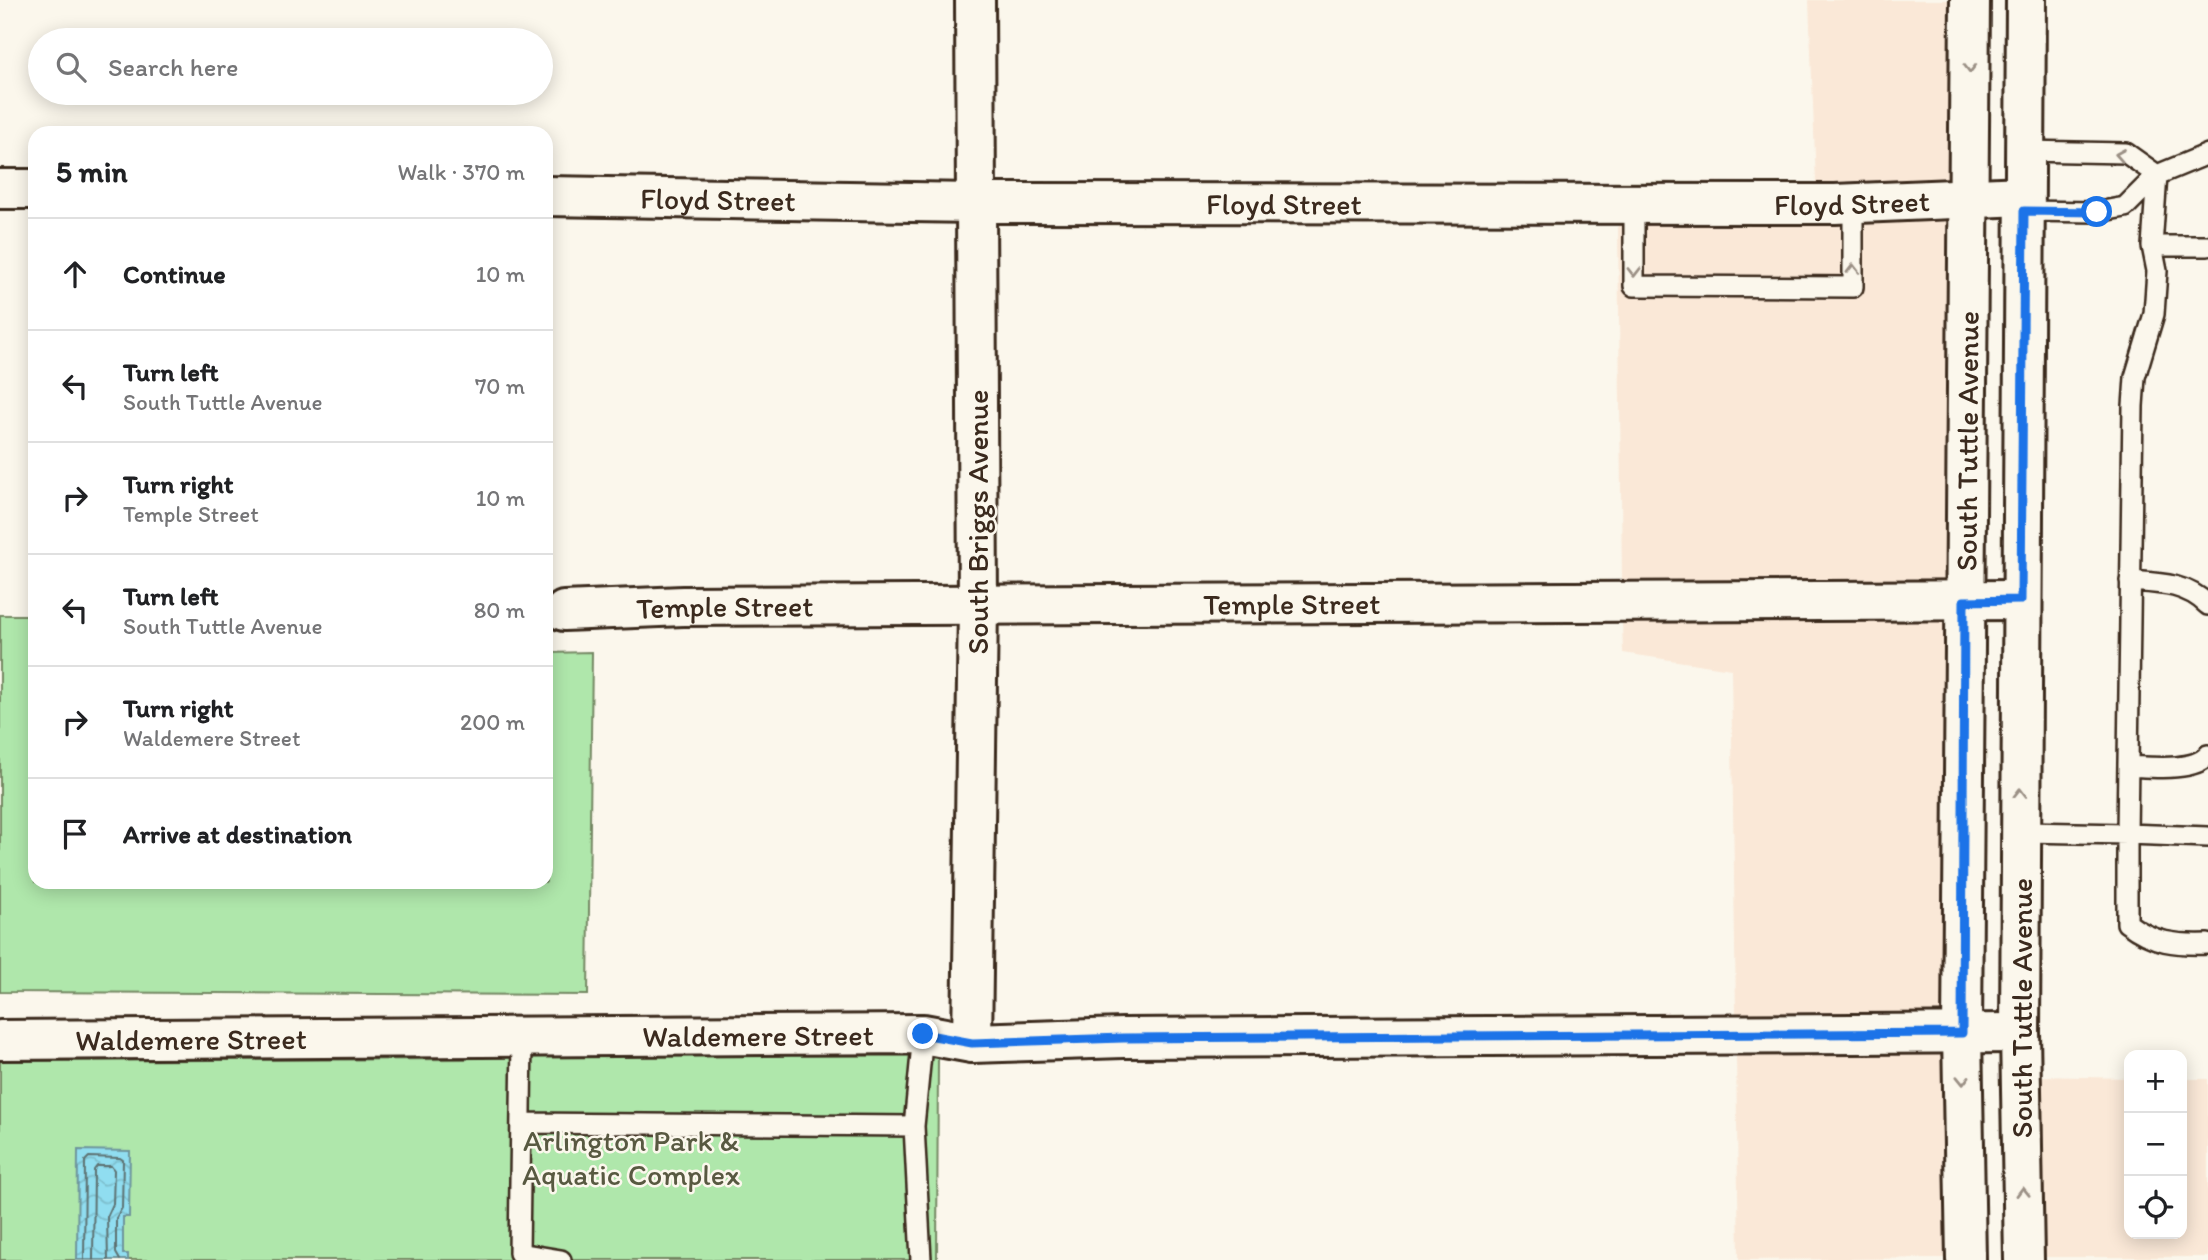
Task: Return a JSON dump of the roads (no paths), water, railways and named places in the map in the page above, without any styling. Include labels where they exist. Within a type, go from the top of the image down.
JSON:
[{"type":"street","name":"South Briggs Avenue","points":[[972,1043],[978,606],[975,0]]},
{"type":"street","name":"South Tuttle Avenue","points":[[1966,1260],[1962,1033],[1970,0]]},
{"type":"street","name":"South Tuttle Avenue","points":[[2024,1260],[2020,832],[2026,0]]},
{"type":"street","points":[[0,188],[28,189]]},
{"type":"street","name":"Floyd Street","points":[[553,196],[975,202],[1634,204],[1853,204],[1969,198],[2024,203]]},
{"type":"street","name":"Temple Street","points":[[555,611],[696,606],[2021,600]]},
{"type":"street","name":"Waldemere Street","points":[[0,1041],[923,1034],[972,1043],[1123,1038],[2020,1033]]},
{"type":"lane","points":[[2024,151],[2126,153],[2157,175]]},
{"type":"lane","points":[[2024,203],[2097,212],[2125,207],[2157,175],[2208,154]]},
{"type":"lane","points":[[2157,175],[2152,246],[2157,271],[2154,314],[2135,377],[2133,406],[2127,923],[2143,936],[2166,942],[2178,945],[2208,944]]},
{"type":"lane","points":[[1634,204],[1634,286],[1798,287],[1853,287],[1853,204]]},
{"type":"lane","points":[[2152,246],[2208,246]]},
{"type":"lane","points":[[2130,581],[2176,585],[2199,596],[2208,604]]},
{"type":"lane","points":[[2129,766],[2168,768],[2203,761],[2208,755]]},
{"type":"lane","points":[[2020,832],[2208,837]]},
{"type":"lane","points":[[921,1260],[915,1126],[923,1034]]},
{"type":"lane","points":[[522,1039],[519,1253],[561,1260]]},
{"type":"lane","points":[[522,1123],[915,1126]]},
{"type":"water","points":[[78,1150],[130,1151],[129,1217],[123,1217],[123,1254],[128,1254],[128,1260],[77,1260]]},
{"type":"park label","name":"Arlington Park & Aquatic Complex","points":[[631,1157]]}]
